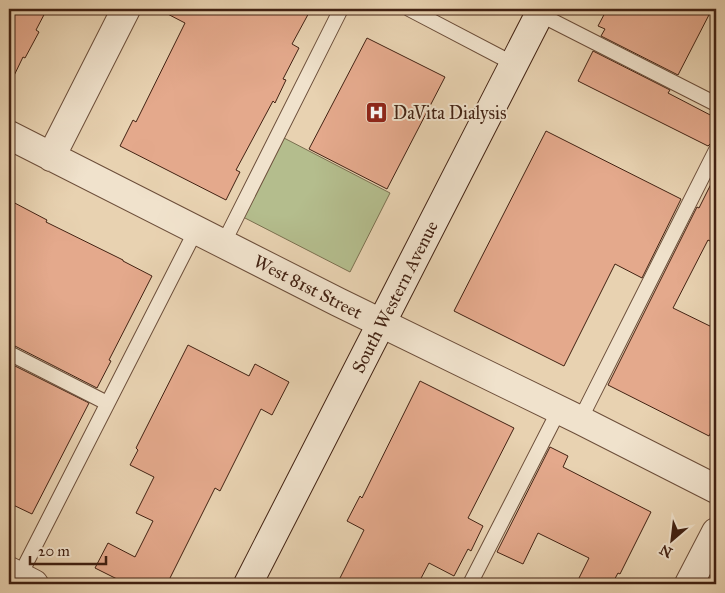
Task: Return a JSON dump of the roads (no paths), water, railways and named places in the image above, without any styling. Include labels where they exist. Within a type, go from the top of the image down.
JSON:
[{"type":"street","points":[[51,157],[126,9]]},
{"type":"street","name":"South Western Avenue","points":[[248,584],[540,12]]},
{"type":"street","name":"West 81st Street","points":[[9,135],[382,324],[570,415],[716,489]]},
{"type":"street","points":[[689,584],[716,532]]},
{"type":"lane","points":[[223,244],[342,9]]},
{"type":"lane","points":[[409,9],[514,64]]},
{"type":"lane","points":[[540,12],[716,104]]},
{"type":"lane","points":[[470,584],[570,415],[716,150]]},
{"type":"lane","points":[[19,579],[196,230]]},
{"type":"lane","points":[[9,353],[108,403]]},
{"type":"place","name":"DaVita Dialysis","points":[[377,113]]}]
